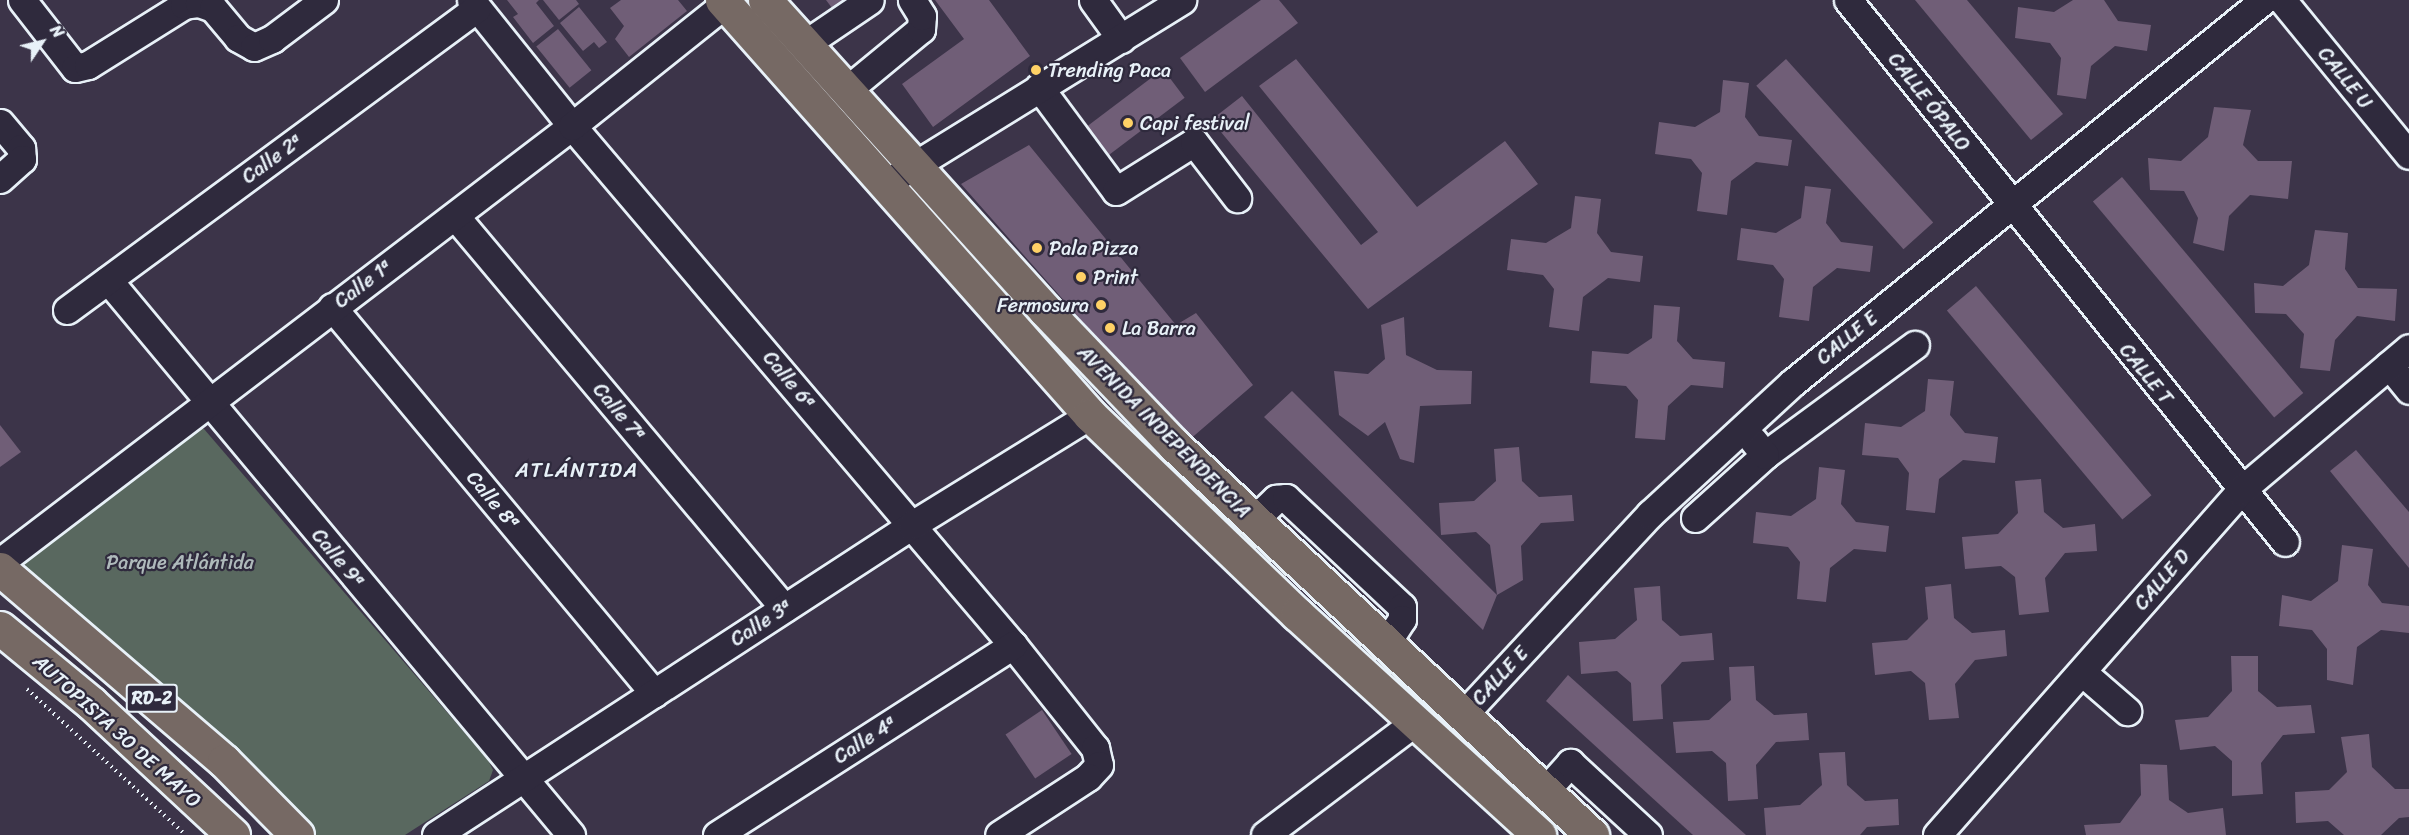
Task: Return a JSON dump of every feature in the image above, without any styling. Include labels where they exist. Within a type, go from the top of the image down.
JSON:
[{"type":"main road","name":"AVENIDA INDEPENDENCIA","points":[[765,0],[1107,377],[1253,521],[1466,713],[1586,833]]},
{"type":"main road","name":"AVENIDA INDEPENDENCIA","points":[[724,1],[1090,415],[1164,489],[1539,835]]},
{"type":"main road","name":"RD-2","points":[[4,554],[224,761],[297,835]]},
{"type":"main road","name":"AUTOPISTA 30 DE MAYO","points":[[0,628],[91,703],[232,835]]},
{"type":"street","points":[[22,0],[75,68],[88,65],[184,5],[199,3],[213,8],[238,38],[254,46],[272,39],[324,0]]},
{"type":"street","points":[[805,44],[870,0]]},
{"type":"street","points":[[847,90],[921,29],[922,16],[912,0]]},
{"type":"street","points":[[1093,0],[1121,39]]},
{"type":"street","points":[[885,184],[1182,0]]},
{"type":"street","name":"CALLE ÓPALO","points":[[1848,0],[2011,204]]},
{"type":"street","name":"CALLE E","points":[[1466,713],[1650,514],[1742,428],[2011,204],[2264,0]]},
{"type":"street","name":"CALLE U","points":[[2282,0],[2409,155]]},
{"type":"street","name":"Calle 1ª","points":[[4,554],[455,216],[572,126],[724,1]]},
{"type":"street","name":"Calle 6ª","points":[[474,4],[572,126],[1013,645],[1095,748],[1099,765],[1088,777],[999,835]]},
{"type":"street","name":"Calle 2ª","points":[[67,310],[474,4]]},
{"type":"street","points":[[1039,87],[1116,191],[1194,142],[1237,198]]},
{"type":"street","points":[[0,123],[21,148],[22,159],[0,178]]},
{"type":"street","name":"CALLE T","points":[[2011,204],[2284,542]]},
{"type":"street","name":"Calle 7ª","points":[[455,216],[784,608]]},
{"type":"street","name":"Calle 9ª","points":[[108,280],[571,835]]},
{"type":"street","name":"Calle 8ª","points":[[332,307],[654,693]]},
{"type":"street","points":[[1695,518],[1765,455],[1915,345]]},
{"type":"street","points":[[2399,357],[2409,390]]},
{"type":"street","name":"CALLE D","points":[[1937,835],[2240,490],[2399,357]]},
{"type":"street","name":"Calle 3ª","points":[[436,835],[912,525],[1090,415]]},
{"type":"street","points":[[1742,428],[1765,455]]},
{"type":"street","name":"Calle 4ª","points":[[717,835],[1013,645]]},
{"type":"street","points":[[2082,672],[2127,711]]},
{"type":"street","points":[[1265,835],[1415,722]]},
{"type":"street","points":[[1545,791],[1570,764],[1648,835]]},
{"type":"path","points":[[18,680],[186,835]]},
{"type":"green space","name":"Parque Atlántida","points":[[196,424],[204,429],[488,760],[493,770],[489,781],[405,835],[314,835],[28,572],[22,557]]},
{"type":"building","points":[[507,0],[539,0],[536,3],[554,26],[533,43],[513,17],[518,14]]},
{"type":"building","points":[[543,0],[576,0],[579,4],[559,20]]},
{"type":"building","points":[[621,0],[678,0],[687,11],[629,57],[615,39],[624,26],[610,8]]},
{"type":"building","points":[[826,0],[843,0],[832,8]]},
{"type":"building","points":[[935,0],[989,0],[1030,56],[933,127],[902,84],[964,39]]},
{"type":"building","points":[[1261,0],[1279,0],[1298,23],[1205,92],[1180,58]]},
{"type":"building","points":[[1915,0],[1967,0],[2063,114],[2031,140]]},
{"type":"building","points":[[2073,0],[2104,0],[2118,21],[2151,25],[2147,51],[2115,46],[2091,66],[2086,99],[2057,95],[2061,58],[2050,43],[2015,38],[2018,7],[2054,12]]},
{"type":"building","points":[[579,7],[607,42],[599,48],[594,42],[583,51],[560,23]]},
{"type":"building","points":[[558,29],[591,70],[570,88],[536,47]]},
{"type":"building","points":[[1296,59],[1417,207],[1505,141],[1538,184],[1368,309],[1211,120],[1242,96],[1361,245],[1378,232],[1259,86]]},
{"type":"building","points":[[1786,59],[1933,222],[1903,249],[1756,86]]},
{"type":"building","points":[[1163,69],[1185,98],[1107,156],[1086,127]]},
{"type":"building","points":[[1723,80],[1749,83],[1745,117],[1759,136],[1792,140],[1788,166],[1756,162],[1731,181],[1727,215],[1697,211],[1702,173],[1691,159],[1655,154],[1659,122],[1695,127],[1720,112]]},
{"type":"building","points":[[2214,107],[2251,110],[2243,145],[2258,161],[2292,161],[2288,199],[2250,195],[2229,216],[2224,251],[2193,243],[2198,218],[2184,191],[2150,190],[2148,158],[2181,161],[2208,137]]},
{"type":"building","points":[[1029,145],[1176,325],[1196,313],[1253,385],[1188,441],[961,184]]},
{"type":"building","points":[[2122,177],[2303,393],[2274,417],[2093,201]]},
{"type":"building","points":[[1805,186],[1831,189],[1826,223],[1841,242],[1873,246],[1870,272],[1837,268],[1813,287],[1809,321],[1779,317],[1784,279],[1773,265],[1737,260],[1741,228],[1776,233],[1801,218]]},
{"type":"building","points":[[1575,196],[1601,199],[1597,233],[1611,252],[1643,256],[1640,282],[1608,278],[1583,297],[1579,331],[1549,327],[1554,289],[1543,275],[1507,270],[1511,239],[1546,243],[1571,228]]},
{"type":"building","points":[[2315,230],[2348,233],[2345,269],[2358,288],[2397,289],[2395,321],[2357,316],[2335,340],[2330,371],[2300,368],[2304,334],[2286,314],[2255,313],[2254,283],[2283,286],[2309,265]]},
{"type":"building","points":[[1976,286],[2151,495],[2122,520],[1947,310]]},
{"type":"building","points":[[1654,305],[1680,307],[1677,341],[1693,359],[1725,362],[1723,388],[1691,385],[1668,406],[1665,440],[1635,438],[1638,400],[1626,386],[1590,383],[1592,351],[1628,354],[1652,338]]},
{"type":"building","points":[[1404,317],[1406,355],[1437,370],[1472,371],[1471,404],[1420,406],[1414,463],[1400,459],[1385,422],[1368,436],[1339,415],[1334,371],[1368,374],[1385,359],[1381,325]]},
{"type":"building","points":[[1928,379],[1954,381],[1950,415],[1965,433],[1998,437],[1995,463],[1963,460],[1939,479],[1935,513],[1906,510],[1909,473],[1898,458],[1862,455],[1865,423],[1901,427],[1925,411]]},
{"type":"building","points":[[1292,391],[1497,595],[1483,630],[1264,417]]},
{"type":"building","points":[[0,425],[21,452],[0,467]]},
{"type":"building","points":[[1519,447],[1522,481],[1539,497],[1572,495],[1574,521],[1541,523],[1521,546],[1523,580],[1497,595],[1490,545],[1476,532],[1441,535],[1439,503],[1474,501],[1496,481],[1494,449]]},
{"type":"building","points":[[2356,450],[2409,512],[2409,568],[2330,471]]},
{"type":"building","points":[[1819,467],[1845,470],[1841,504],[1856,522],[1889,526],[1886,552],[1854,549],[1830,568],[1826,602],[1797,599],[1800,562],[1788,547],[1753,543],[1756,512],[1791,516],[1816,499]]},
{"type":"building","points":[[2041,479],[2044,512],[2063,528],[2095,524],[2097,551],[2065,553],[2045,578],[2049,612],[2019,615],[2015,577],[2001,566],[1965,569],[1962,537],[1998,534],[2018,513],[2015,481]]},
{"type":"building","points":[[2342,545],[2373,549],[2368,585],[2382,603],[2409,606],[2409,633],[2381,630],[2357,647],[2353,685],[2327,680],[2327,649],[2312,630],[2279,626],[2282,595],[2311,601],[2338,581]]},
{"type":"building","points":[[1951,584],[1954,618],[1972,633],[2005,630],[2007,656],[1975,660],[1955,684],[1959,718],[1929,720],[1925,683],[1911,671],[1875,675],[1872,643],[1907,640],[1928,619],[1925,587]]},
{"type":"building","points":[[1660,586],[1662,620],[1680,636],[1712,633],[1714,660],[1682,662],[1661,685],[1663,719],[1633,721],[1631,683],[1617,671],[1581,674],[1579,642],[1615,639],[1637,620],[1634,588]]},
{"type":"building","points":[[2231,656],[2258,656],[2258,691],[2277,707],[2311,705],[2315,733],[2283,735],[2261,763],[2263,794],[2232,796],[2232,761],[2215,746],[2180,750],[2175,720],[2208,717],[2232,691]]},
{"type":"building","points":[[1754,666],[1756,700],[1774,715],[1807,713],[1809,740],[1776,742],[1756,765],[1758,799],[1728,801],[1726,763],[1712,751],[1676,753],[1673,722],[1709,720],[1731,700],[1729,667]]},
{"type":"building","points":[[1568,675],[1746,835],[1693,835],[1546,701]]},
{"type":"building","points":[[1042,710],[1072,754],[1035,779],[1006,735]]},
{"type":"building","points":[[2369,734],[2372,767],[2395,789],[2409,789],[2409,817],[2399,818],[2381,835],[2344,835],[2328,821],[2296,823],[2295,792],[2329,790],[2347,772],[2341,737]]},
{"type":"building","points":[[1845,752],[1847,785],[1865,801],[1898,799],[1899,825],[1867,827],[1860,835],[1766,835],[1764,808],[1800,805],[1822,785],[1819,753]]},
{"type":"building","points":[[2140,764],[2167,765],[2169,800],[2188,813],[2223,808],[2226,835],[2086,835],[2084,825],[2120,823],[2141,795]]},
{"type":"place","name":"Trending Paca","points":[[1036,70]]},
{"type":"place","name":"Capi festival","points":[[1128,123]]},
{"type":"place","name":"Pala Pizza","points":[[1037,248]]},
{"type":"place","name":"Print","points":[[1081,277]]},
{"type":"place","name":"Fermosura","points":[[1101,305]]},
{"type":"place","name":"La Barra","points":[[1110,328]]},
{"type":"district","name":"ATLÁNTIDA","points":[[577,470]]}]
